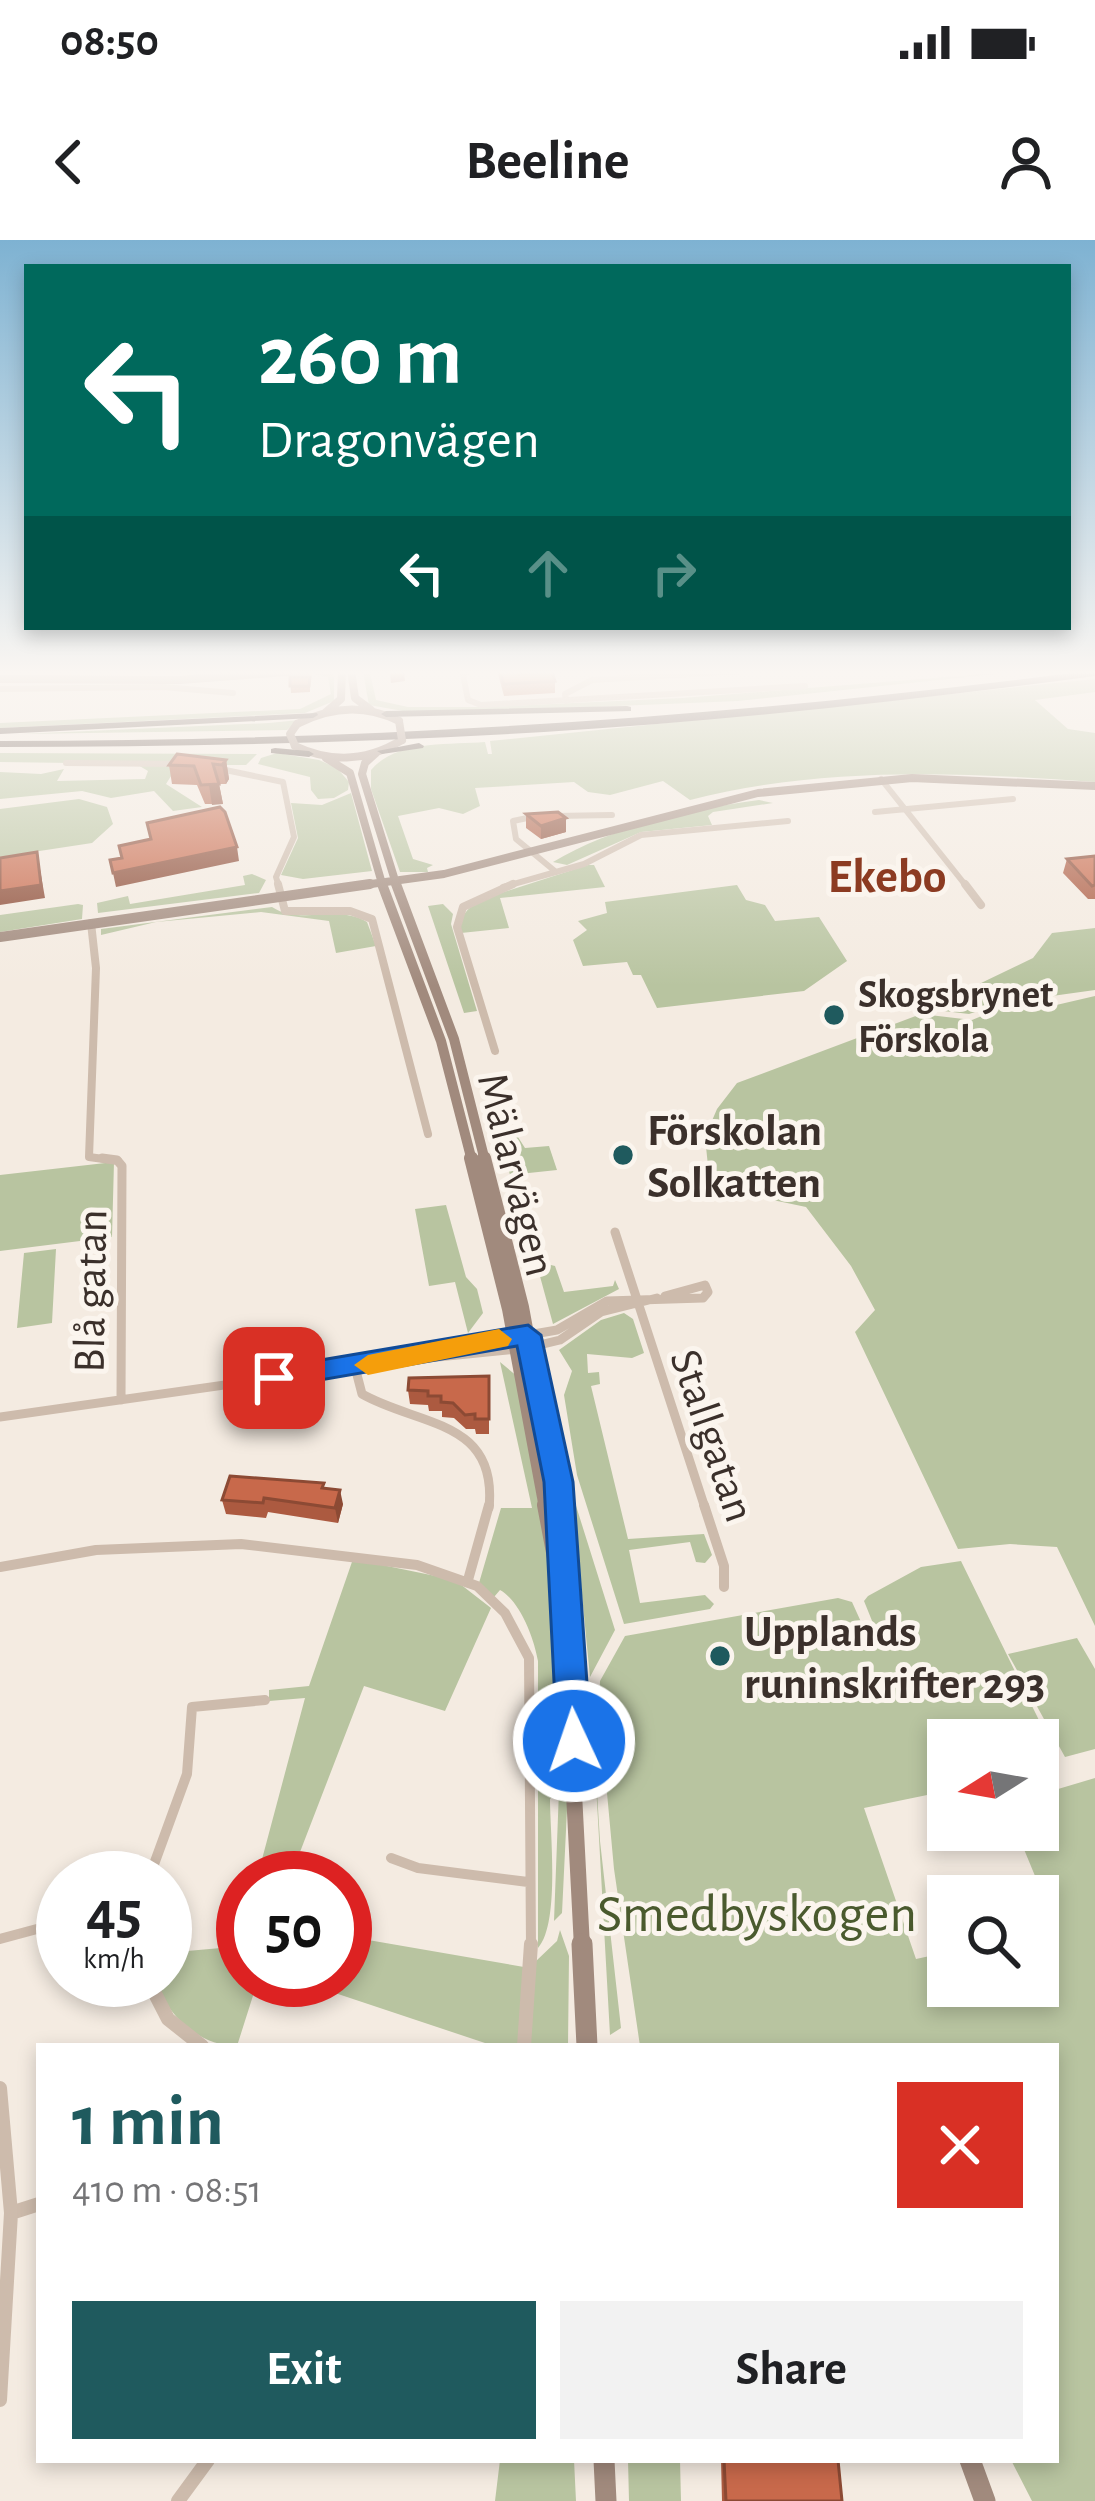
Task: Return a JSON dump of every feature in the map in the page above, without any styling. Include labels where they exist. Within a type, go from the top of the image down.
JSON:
[{"type":"main road","name":"Mälarvägen","points":[[351,776],[440,1041],[523,1342],[568,1635],[587,2043]]},
{"type":"main road","name":"Mälarvägen","points":[[362,776],[389,885]]},
{"type":"main road","points":[[0,937],[477,875],[603,832],[758,793],[880,779],[1007,779],[1095,786]]},
{"type":"main road","points":[[604,2463],[606,2501]]},
{"type":"main road","points":[[971,2463],[986,2501]]},
{"type":"street","points":[[268,776],[283,782],[294,837],[276,877],[279,898],[291,913],[350,911],[372,920],[428,1134]]},
{"type":"street","points":[[880,779],[981,905]]},
{"type":"street","points":[[875,812],[1012,800]]},
{"type":"street","points":[[556,872],[516,839],[513,821],[612,815]]},
{"type":"street","points":[[495,1052],[457,916],[475,897],[556,872],[641,835],[788,821]]},
{"type":"street","name":"Blå gatan","points":[[91,923],[96,968],[88,1157],[117,1160],[122,1166],[122,1400]]},
{"type":"street","name":"Stallgatan","points":[[615,1232],[724,1566],[724,1587]]},
{"type":"street","name":"Stallgatan","points":[[0,1417],[560,1340],[602,1312],[661,1297]]},
{"type":"street","points":[[355,1367],[362,1394],[442,1424],[476,1449],[486,1463],[493,1503],[468,1580]]},
{"type":"street","points":[[0,1567],[142,1544],[229,1542],[356,1555],[468,1580],[518,1629],[529,1658],[531,1960],[524,2043]]},
{"type":"street","points":[[159,1851],[187,1774],[192,1707],[265,1700]]},
{"type":"street","points":[[391,1858],[418,1868],[528,1882]]},
{"type":"street","points":[[0,1939],[36,1929]]},
{"type":"street","points":[[158,2007],[185,2038],[196,2043]]},
{"type":"street","points":[[0,2088],[11,2212],[0,2400]]},
{"type":"street","points":[[11,2212],[36,2205]]},
{"type":"street","points":[[178,2501],[206,2463]]},
{"type":"green space","points":[[0,776],[60,776],[57,781],[171,776],[166,784],[202,807],[173,811],[154,791],[111,798],[82,791],[0,799]]},
{"type":"green space","points":[[304,776],[343,776],[348,790],[334,798],[318,799],[310,777]]},
{"type":"green space","points":[[371,776],[866,776],[790,781],[690,800],[663,781],[610,795],[588,792],[574,782],[475,788],[480,806],[463,814],[439,808],[398,816],[413,859],[433,865],[428,872],[400,872],[371,789]]},
{"type":"green space","points":[[980,776],[1095,776],[1095,782]]},
{"type":"green space","points":[[351,793],[372,871],[303,879],[281,875],[298,838],[291,803],[322,805]]},
{"type":"green space","points":[[79,799],[107,807],[113,824],[92,843],[0,857],[0,809]]},
{"type":"green space","points":[[759,800],[773,803],[713,812],[708,816],[712,825],[641,832],[567,865],[553,862],[653,821]]},
{"type":"green space","points":[[594,865],[605,887],[500,898],[509,928],[461,933],[466,913],[482,899]]},
{"type":"green space","points":[[243,876],[266,880],[259,893],[98,913],[97,903],[128,896],[130,904],[245,885]]},
{"type":"green space","points":[[737,885],[746,900],[765,905],[775,921],[819,917],[847,961],[804,991],[657,1008],[641,975],[633,975],[627,962],[583,966],[573,940],[587,930],[578,921],[607,913],[605,902]]},
{"type":"green space","points":[[443,904],[453,914],[451,924],[477,1011],[464,1013],[428,906]]},
{"type":"green space","points":[[83,905],[82,919],[0,932],[0,915]]},
{"type":"green space","points":[[272,907],[295,915],[355,917],[367,922],[376,946],[336,953],[329,921],[261,912],[156,922],[101,935],[101,929]]},
{"type":"green space","points":[[1095,928],[1095,990],[1002,1003],[969,1014],[927,1009],[1033,958],[1052,933]]},
{"type":"green space","points":[[1095,996],[1095,1626],[1057,1547],[1010,1544],[958,1549],[855,1332],[875,1310],[851,1266],[806,1207],[725,1190],[708,1166],[705,1137],[717,1109],[737,1083],[921,1014],[972,1020],[1001,1008],[1052,1006]]},
{"type":"green space","points":[[489,1092],[525,1148],[549,1146],[557,1170],[510,1175]]},
{"type":"green space","points":[[114,1162],[112,1237],[0,1251],[0,1175]]},
{"type":"green space","points":[[446,1205],[466,1277],[477,1289],[483,1313],[468,1333],[455,1282],[429,1286],[415,1209]]},
{"type":"green space","points":[[56,1249],[52,1323],[17,1328],[24,1253]]},
{"type":"green space","points":[[555,1266],[564,1292],[613,1286],[615,1280],[619,1289],[553,1324],[538,1269]]},
{"type":"green space","points":[[624,1313],[633,1319],[644,1353],[632,1358],[587,1354],[588,1373],[599,1372],[600,1384],[591,1386],[628,1539],[704,1534],[712,1555],[705,1563],[696,1562],[690,1542],[629,1550],[640,1603],[705,1595],[714,1604],[710,1609],[624,1624],[577,1475],[564,1395],[572,1371],[559,1350],[601,1320]]},
{"type":"green space","points":[[500,1362],[518,1377],[557,1617],[568,1789],[562,1913],[554,1921],[559,1790],[550,1799],[551,1899],[545,1936],[538,1948],[538,1661],[514,1602],[500,1590],[494,1597],[479,1583],[501,1508],[532,1508]]},
{"type":"green space","points":[[572,1493],[615,1630],[590,1677]]},
{"type":"green space","points":[[353,1559],[455,1580],[491,1608],[445,1711],[364,1686],[300,1851],[264,1851],[305,1698],[269,1701],[269,1690],[309,1686]]},
{"type":"green space","name":"Smedbyskogen","points":[[961,1561],[1038,1719],[927,1719],[927,1795],[864,1808],[916,1959],[927,1957],[927,2007],[1059,2007],[1059,1875],[1035,1875],[1025,1851],[1059,1851],[1059,1789],[1095,1778],[1095,2501],[1032,2501],[1013,2463],[1059,2463],[1059,2043],[640,2043],[614,1869],[600,1681],[625,1636],[838,1598],[852,1602],[871,1644],[881,1643],[864,1601],[921,1567]]},
{"type":"green space","points":[[1077,1638],[1095,1669],[1095,1749],[1065,1757],[1059,1746],[1059,1719],[1044,1719],[1008,1654]]},
{"type":"green space","points":[[590,1677],[600,1841],[621,2028],[610,2035]]},
{"type":"green space","points":[[560,1930],[569,1956],[568,2043],[529,2043],[535,1962],[557,1941]]},
{"type":"green space","points":[[372,1941],[524,1967],[518,2043],[485,2043],[372,2005]]},
{"type":"green space","points":[[216,1948],[216,2007],[249,2007],[238,2043],[209,2041],[169,2007],[192,2007],[192,1951]]},
{"type":"green space","points":[[500,2463],[574,2463],[576,2501],[495,2501]]},
{"type":"green space","points":[[628,2463],[680,2463],[681,2501],[629,2501]]},
{"type":"building","points":[[198,776],[216,776],[219,784],[201,785]]},
{"type":"building","points":[[220,807],[237,847],[113,873],[110,860],[122,858],[119,846],[151,839],[147,823]]},
{"type":"building","points":[[558,812],[566,818],[541,826],[526,814]]},
{"type":"building","points":[[37,852],[41,885],[0,891],[0,858]]},
{"type":"building","points":[[1095,856],[1095,885],[1092,886],[1067,859]]},
{"type":"building","points":[[489,1376],[489,1419],[465,1415],[453,1403],[441,1402],[441,1396],[428,1396],[428,1391],[408,1390],[409,1378]]},
{"type":"building","points":[[230,1476],[324,1483],[322,1488],[340,1490],[335,1508],[264,1498],[263,1503],[222,1500]]},
{"type":"building","points":[[724,2463],[838,2463],[842,2501],[726,2501]]},
{"type":"slow traffic","points":[[368,1365],[499,1339]]},
{"type":"place","name":"Skogsbrynet Förskola","points":[[834,1015]]},
{"type":"place","name":"Förskolan Solkatten","points":[[623,1155]]},
{"type":"place","name":"Upplands runinskrifter 293","points":[[720,1656]]},
{"type":"district","name":"Ekebo","points":[[887,875]]},
{"type":"route","points":[[274,1378],[528,1335],[558,1482],[574,1741]]}]
